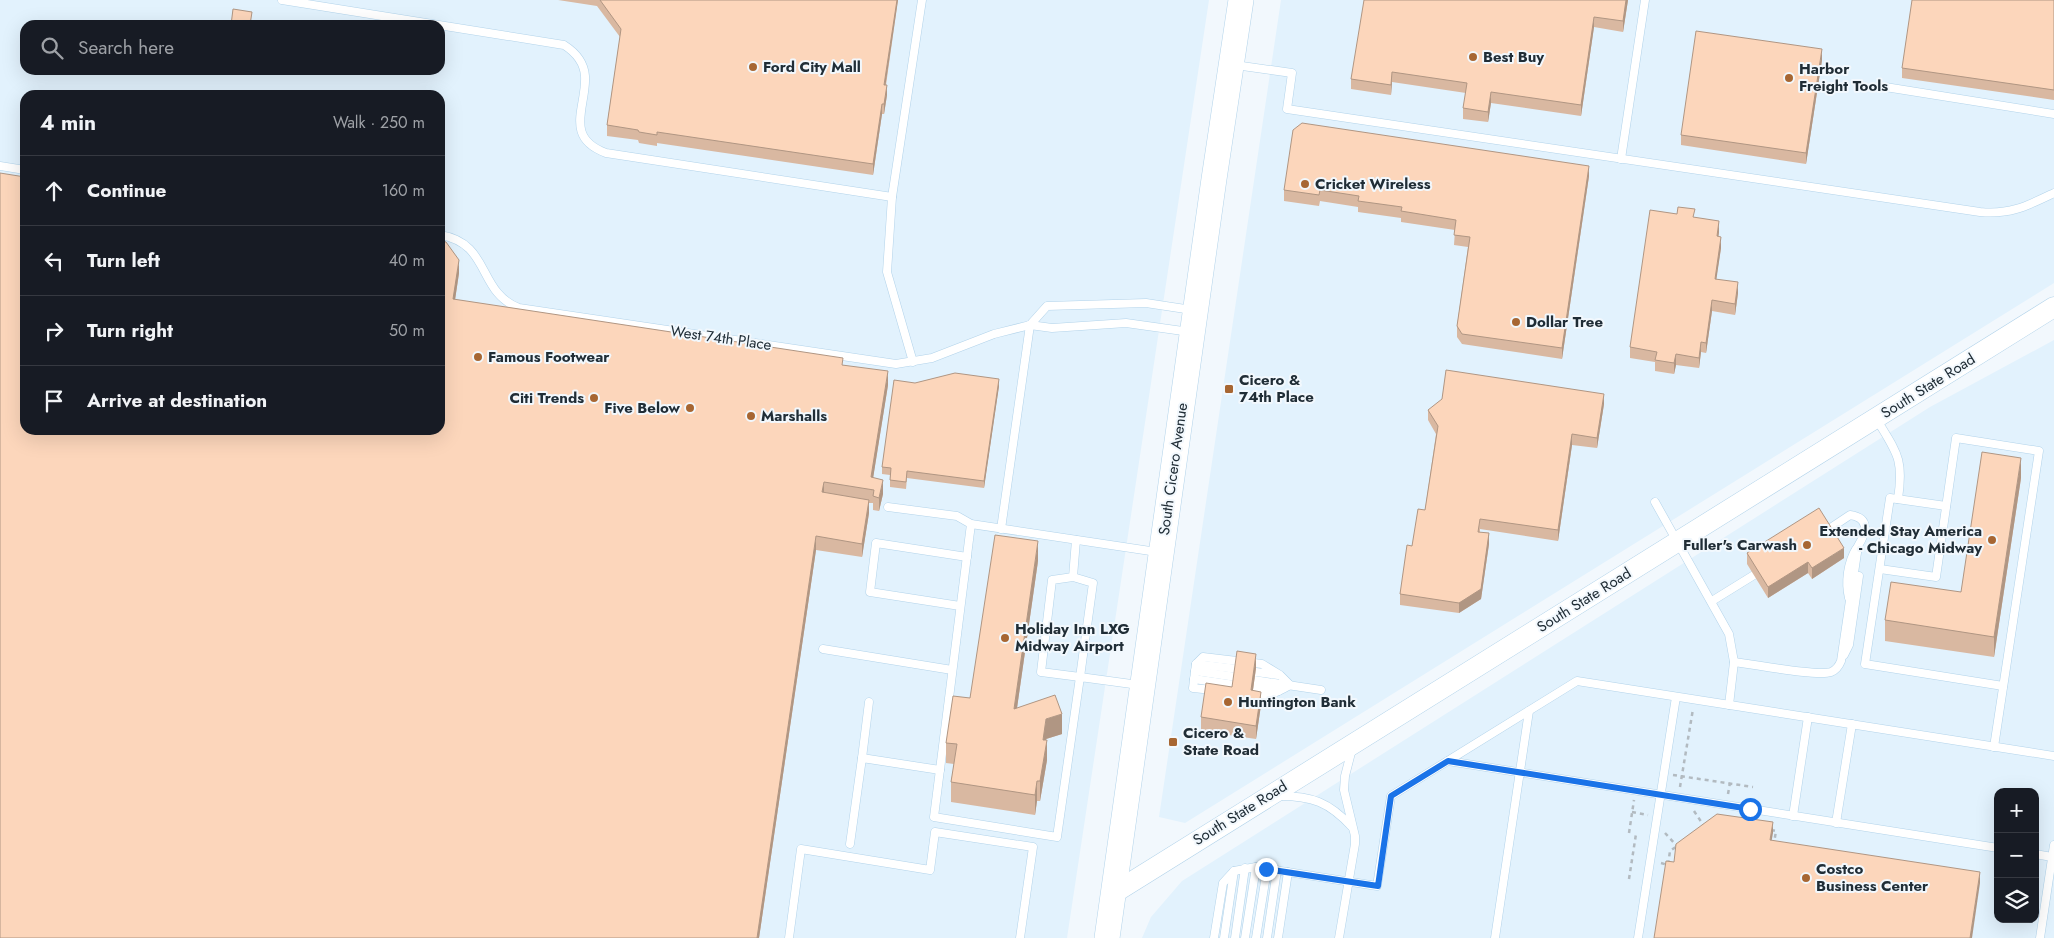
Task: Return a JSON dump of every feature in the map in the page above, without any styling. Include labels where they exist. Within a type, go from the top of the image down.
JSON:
[{"type":"main road","name":"South Cicero Avenue","points":[[1107,938],[1241,0]]},
{"type":"street","name":"South State Road","points":[[1114,893],[2054,307]]},
{"type":"lane","points":[[282,0],[407,20]]},
{"type":"lane","points":[[914,362],[887,272],[892,197],[922,0]]},
{"type":"lane","points":[[1621,159],[1645,0]]},
{"type":"lane","points":[[445,26],[564,45],[575,52],[582,64],[585,76],[580,112],[581,128],[586,140],[594,149],[606,153],[892,197]]},
{"type":"lane","points":[[1231,64],[1292,74],[1287,109],[1997,214],[2018,210],[2054,193]]},
{"type":"lane","points":[[1879,86],[2054,114]]},
{"type":"lane","points":[[0,166],[20,169]]},
{"type":"lane","name":"West 74th Place","points":[[445,236],[464,243],[472,252],[498,295],[507,303],[519,308],[896,364],[932,358],[994,334],[1030,324],[1052,328],[1194,321]]},
{"type":"lane","points":[[1001,529],[1030,324],[1047,306],[1146,303],[1194,321]]},
{"type":"lane","points":[[1876,418],[1896,452],[1900,465],[1902,476],[1898,499]]},
{"type":"lane","points":[[1880,569],[1936,578],[1956,438],[2039,451],[1994,746]]},
{"type":"lane","points":[[1946,506],[1890,498],[1865,664],[2003,686]]},
{"type":"lane","points":[[1655,502],[1729,634],[1734,662],[1729,705]]},
{"type":"lane","points":[[888,507],[957,516],[971,524],[1001,529],[1162,552]]},
{"type":"lane","points":[[1734,662],[1824,673],[1831,672],[1838,667],[1850,645],[1864,536],[1864,522],[1856,516],[1850,515],[1826,531]]},
{"type":"lane","points":[[971,524],[934,817],[1057,837],[1080,677],[1093,583],[1073,578],[1052,580],[1041,672],[1080,677],[1143,685]]},
{"type":"lane","points":[[1841,661],[1858,546],[1864,536]]},
{"type":"lane","points":[[1073,578],[1076,540]]},
{"type":"lane","points":[[960,606],[870,592],[876,543],[967,557]]},
{"type":"lane","points":[[1712,601],[1754,574]]},
{"type":"lane","points":[[823,649],[952,670]]},
{"type":"lane","points":[[1194,675],[1203,657],[1226,659],[1262,664],[1290,685]]},
{"type":"lane","points":[[1194,675],[1235,681],[1194,675]]},
{"type":"lane","points":[[1254,684],[1280,676]]},
{"type":"lane","points":[[1214,938],[1223,883],[1234,871],[1256,867],[1378,886],[1391,796],[1577,681],[2054,756]]},
{"type":"lane","points":[[1254,684],[1290,685],[1321,690]]},
{"type":"lane","points":[[1254,684],[1265,697],[1290,685]]},
{"type":"lane","points":[[1638,938],[1676,697]]},
{"type":"lane","points":[[850,844],[869,702]]},
{"type":"lane","points":[[1495,938],[1530,711]]},
{"type":"lane","points":[[1793,816],[1808,717]]},
{"type":"lane","points":[[1836,823],[1852,724]]},
{"type":"lane","points":[[1339,938],[1355,844],[1344,790],[1345,776],[1354,742]]},
{"type":"lane","points":[[862,758],[940,770]]},
{"type":"lane","points":[[1448,761],[1994,847]]},
{"type":"lane","points":[[1267,796],[1308,798],[1324,803],[1338,812],[1353,829]]},
{"type":"lane","points":[[789,938],[801,849],[930,870],[936,832],[1034,847],[1020,938]]},
{"type":"lane","points":[[2040,938],[2054,845]]},
{"type":"lane","points":[[2039,855],[2052,857]]},
{"type":"lane","points":[[1245,938],[1256,867]]},
{"type":"lane","points":[[1235,938],[1245,868]]},
{"type":"lane","points":[[1256,938],[1266,869]]},
{"type":"lane","points":[[1267,938],[1277,870]]},
{"type":"lane","points":[[1224,938],[1234,871]]},
{"type":"lane","points":[[1278,938],[1288,872]]},
{"type":"path","points":[[1694,699],[1680,791],[1704,826],[1698,831]]},
{"type":"path","points":[[1664,774],[1754,787]]},
{"type":"path","points":[[1629,833],[1635,791]]},
{"type":"path","points":[[1766,830],[1776,831],[1773,845]]},
{"type":"path","points":[[1629,879],[1636,834]]},
{"type":"path","points":[[1668,864],[1670,851],[1684,841]]},
{"type":"shaded area","points":[[0,0],[1209,0],[1067,938],[0,938]]},
{"type":"shaded area","points":[[1281,0],[2054,0],[2054,283],[1185,823],[1159,817]]},
{"type":"shaded area","points":[[2054,340],[2054,938],[1142,938],[1151,917],[1182,881],[1930,407]]},
{"type":"building","name":"Ford City Mall","points":[[600,0],[897,0],[884,85],[887,85],[884,104],[882,104],[873,164],[657,132],[657,135],[607,125],[621,29]]},
{"type":"building","name":"Best Buy","points":[[1364,0],[1626,0],[1623,21],[1594,17],[1581,105],[1491,92],[1488,112],[1463,108],[1467,83],[1392,72],[1391,85],[1351,79]]},
{"type":"building","points":[[1912,0],[2054,0],[2054,90],[1902,68]]},
{"type":"building","points":[[233,9],[252,12],[251,20],[232,20]]},
{"type":"building","points":[[1696,31],[1822,49],[1806,153],[1681,135]]},
{"type":"building","points":[[1302,123],[1589,166],[1562,348],[1462,334],[1457,326],[1470,237],[1454,235],[1456,220],[1401,211],[1402,207],[1358,201],[1359,196],[1320,190],[1319,195],[1284,190],[1293,130]]},
{"type":"building","points":[[0,173],[20,176],[20,435],[445,435],[445,242],[459,260],[453,299],[843,358],[842,365],[888,371],[871,477],[883,480],[879,498],[873,496],[874,490],[824,482],[822,492],[869,500],[862,544],[816,536],[757,938],[0,938]]},
{"type":"building","points":[[1678,207],[1695,209],[1693,217],[1719,221],[1717,236],[1721,237],[1715,279],[1738,282],[1735,304],[1712,300],[1706,343],[1701,342],[1699,358],[1676,354],[1674,363],[1655,360],[1657,352],[1630,347],[1650,210],[1677,214]]},
{"type":"building","points":[[1446,370],[1604,394],[1597,438],[1572,434],[1558,530],[1480,519],[1478,532],[1489,533],[1481,589],[1459,603],[1400,594],[1407,545],[1412,546],[1418,509],[1425,510],[1438,426],[1428,410],[1442,399]]},
{"type":"building","points":[[955,373],[999,379],[984,481],[907,471],[906,482],[890,480],[891,468],[882,467],[894,380],[915,383]]},
{"type":"building","name":"Extended Stay America - Chicago Midway","points":[[1982,452],[2021,458],[1994,637],[1885,620],[1891,582],[1961,592]]},
{"type":"building","name":"Fuller's Carwash","points":[[1819,508],[1844,548],[1812,568],[1808,562],[1768,587],[1747,553]]},
{"type":"building","name":"Holiday Inn LXG Midway Airport","points":[[995,535],[1038,541],[1014,709],[1055,695],[1062,714],[1046,719],[1043,740],[1047,740],[1040,781],[1037,781],[1035,795],[951,782],[957,744],[946,743],[953,696],[970,698]]},
{"type":"building","name":"Huntington Bank","points":[[1237,651],[1256,654],[1251,690],[1261,692],[1256,726],[1201,717],[1206,683],[1232,687]]},
{"type":"building","name":"Costco Business Center","points":[[1717,814],[1773,822],[1770,840],[1980,872],[1970,938],[1654,938],[1666,861],[1674,862],[1676,844]]},
{"type":"place","name":"Best Buy","points":[[1473,57]]},
{"type":"place","name":"Ford City Mall","points":[[753,67]]},
{"type":"place","name":"Harbor Freight Tools","points":[[1789,78]]},
{"type":"place","name":"Cricket Wireless","points":[[1305,184]]},
{"type":"place","name":"Dollar Tree","points":[[1516,322]]},
{"type":"place","name":"Famous Footwear","points":[[478,357]]},
{"type":"place","name":"Cicero & 74th Place","points":[[1229,389]]},
{"type":"place","name":"Citi Trends","points":[[594,398]]},
{"type":"place","name":"Five Below","points":[[690,408]]},
{"type":"place","name":"Marshalls","points":[[751,416]]},
{"type":"place","name":"Extended Stay America - Chicago Midway","points":[[1992,540]]},
{"type":"place","name":"Fuller's Carwash","points":[[1807,545]]},
{"type":"place","name":"Holiday Inn LXG Midway Airport","points":[[1005,638]]},
{"type":"place","name":"Huntington Bank","points":[[1228,702]]},
{"type":"place","name":"Cicero & State Road","points":[[1173,742]]},
{"type":"place","name":"Costco Business Center","points":[[1806,878]]},
{"type":"route","points":[[1266,869],[1378,886],[1391,796],[1448,761],[1750,809]]}]
